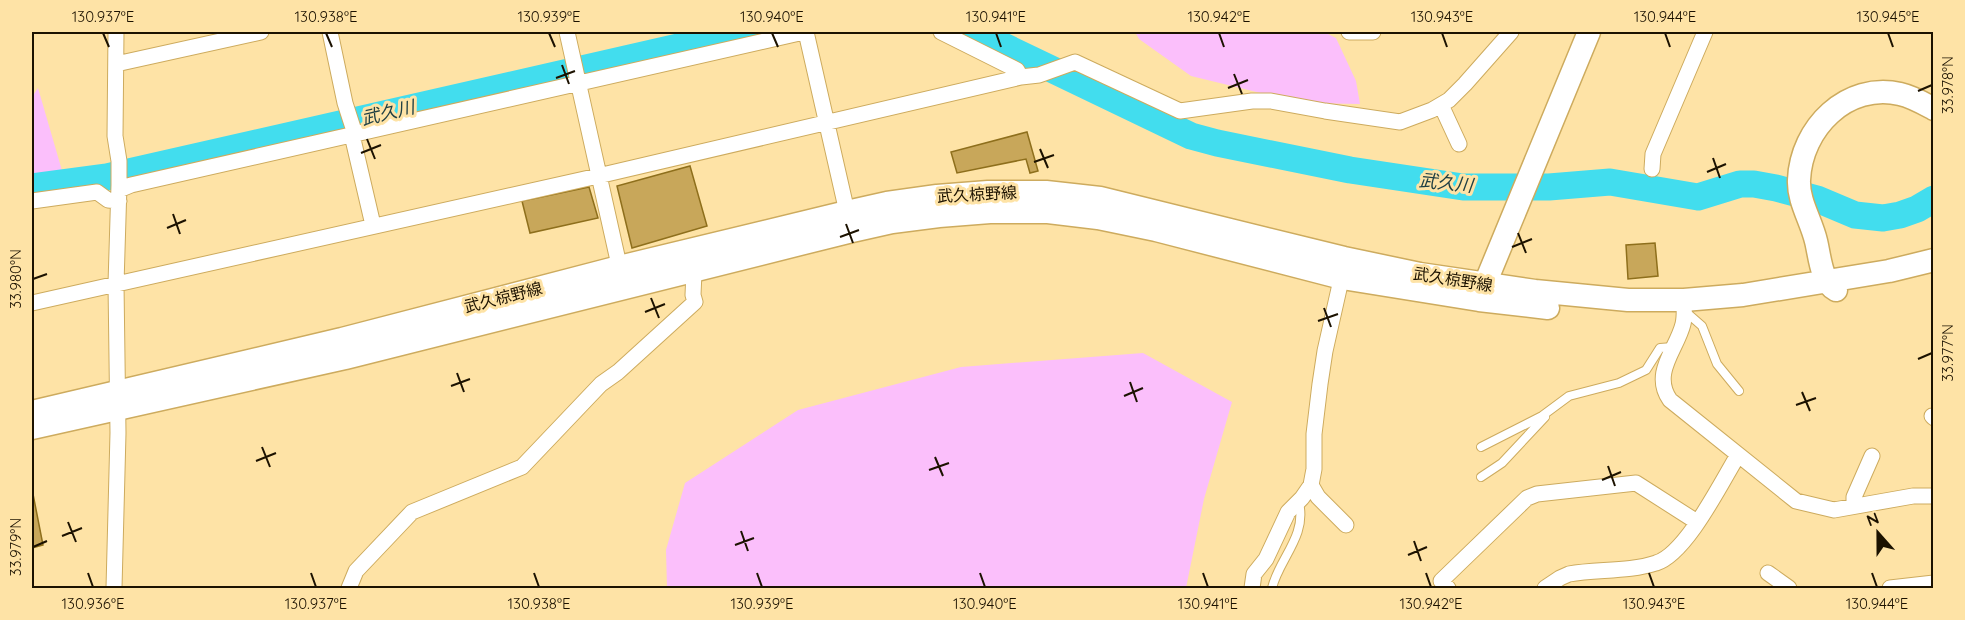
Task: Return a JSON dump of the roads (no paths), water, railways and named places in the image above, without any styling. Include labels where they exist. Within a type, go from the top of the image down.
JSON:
[{"type":"main road","points":[[1481,292],[1589,32]]},
{"type":"main road","points":[[1835,287],[1804,207],[1799,183],[1802,159],[1808,140],[1817,125],[1830,112],[1862,95],[1899,94],[1917,100],[1934,110]]},
{"type":"main road","name":"武久椋野線","points":[[32,412],[117,401],[345,358],[847,212],[887,203],[937,196],[988,192],[1046,192],[1100,198],[1343,268]]},
{"type":"main road","name":"武久椋野線","points":[[622,277],[694,272],[892,222],[990,212],[1048,212],[1098,218],[1343,268],[1481,292],[1534,307],[1626,311],[1684,305],[1788,288],[1835,287],[1934,274]]},
{"type":"main road","points":[[1788,288],[1803,277],[1809,268],[1814,249],[1814,232]]},
{"type":"main road","name":"武久椋野線","points":[[1684,305],[1738,308],[1835,287],[1934,260]]},
{"type":"main road","name":"武久椋野線","points":[[32,428],[117,401]]},
{"type":"street","points":[[114,588],[116,284],[119,192],[119,161],[115,136],[117,32]]},
{"type":"street","points":[[116,64],[261,32]]},
{"type":"street","points":[[330,32],[373,225]]},
{"type":"street","points":[[567,32],[622,277]]},
{"type":"street","points":[[32,201],[97,192],[108,200],[119,192],[142,182],[578,81],[805,32],[847,212]]},
{"type":"street","points":[[941,32],[1017,70],[1021,77]]},
{"type":"street","points":[[1349,32],[1373,32]]},
{"type":"street","points":[[32,303],[598,176],[1021,77],[1039,75],[1075,62],[1180,111],[1252,101],[1271,101],[1400,122],[1432,111],[1442,105],[1465,84],[1510,32]]},
{"type":"street","points":[[1652,169],[1653,154],[1705,32]]},
{"type":"street","points":[[1442,105],[1459,144]]},
{"type":"street","points":[[1252,588],[1254,574],[1266,559],[1288,512],[1311,485],[1320,384],[1343,268]]},
{"type":"street","points":[[349,588],[356,571],[412,512],[522,467],[601,384],[618,372],[695,302],[694,272]]},
{"type":"street","points":[[1684,305],[1683,324],[1664,367],[1666,394],[1670,400],[1796,501],[1834,510],[1933,493]]},
{"type":"street","points":[[1545,588],[1569,574],[1648,566],[1666,560],[1675,552],[1697,522],[1738,455]]},
{"type":"street","points":[[1854,505],[1854,497],[1872,456]]},
{"type":"street","points":[[1448,588],[1441,581],[1527,498],[1537,494],[1636,483],[1697,522]]},
{"type":"street","points":[[1311,485],[1318,497],[1346,525]]},
{"type":"street","points":[[1768,573],[1789,588]]},
{"type":"street","points":[[1890,588],[1934,583]]},
{"type":"lane","points":[[1684,305],[1701,326],[1717,364],[1739,391]]},
{"type":"lane","points":[[1481,477],[1502,463],[1551,410],[1569,396],[1619,383],[1639,374],[1646,370],[1660,348],[1673,347]]},
{"type":"lane","points":[[1481,447],[1551,410]]},
{"type":"lane","points":[[1272,588],[1298,532],[1300,517],[1298,501]]},
{"type":"waterway","name":"武久川","points":[[32,187],[107,177],[744,32]]},
{"type":"waterway","name":"武久川","points":[[974,32],[1191,136],[1350,170],[1463,187],[1549,187],[1610,182],[1698,197],[1740,184],[1754,184],[1817,199],[1855,215],[1883,218],[1917,209],[1934,199]]}]
